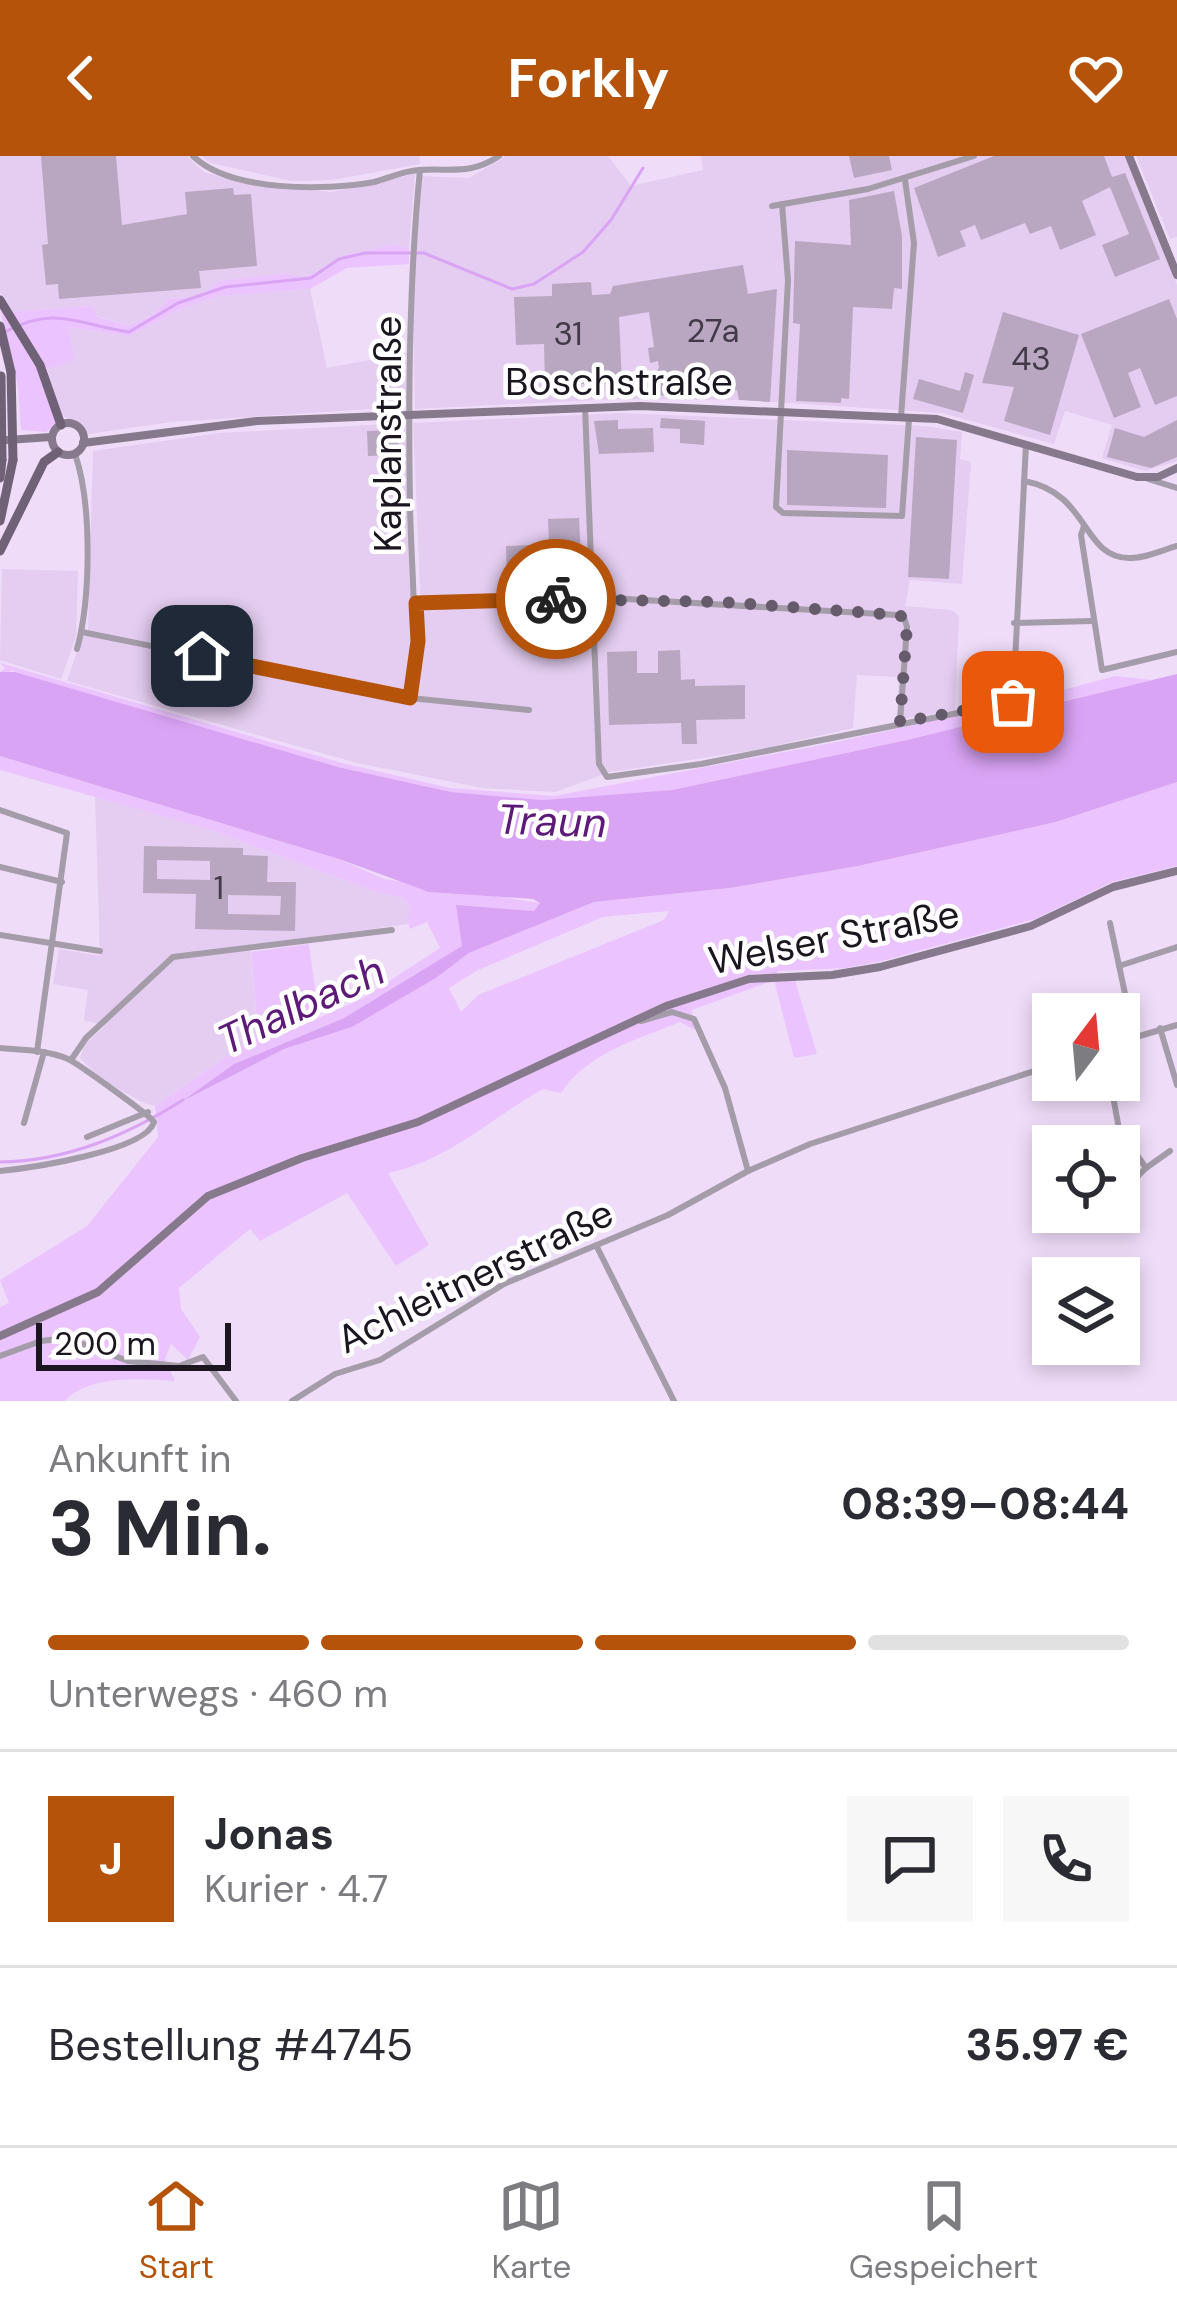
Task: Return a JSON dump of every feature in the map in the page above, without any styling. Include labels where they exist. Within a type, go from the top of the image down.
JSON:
[{"type":"main road","points":[[1129,156],[1176,273]]},
{"type":"main road","points":[[0,300],[40,364],[61,425]]},
{"type":"main road","points":[[0,326],[8,460],[0,521]]},
{"type":"main road","name":"Boschstraße","points":[[83,443],[257,422],[410,414],[585,407],[782,411],[961,424],[1148,479]]},
{"type":"main road","points":[[0,442],[52,437],[61,425]]},
{"type":"main road","points":[[0,551],[44,462],[58,452],[75,454],[83,443],[78,428],[61,425]]},
{"type":"main road","points":[[52,437],[58,452]]},
{"type":"main road","points":[[0,478],[8,460]]},
{"type":"main road","points":[[1148,479],[1177,468]]},
{"type":"main road","name":"Welser Straße","points":[[0,1336],[98,1292],[208,1196],[302,1158],[418,1122],[623,1023],[749,979],[854,973],[1009,932],[1113,887],[1177,871]]},
{"type":"street","points":[[193,156],[218,172],[302,187],[365,183],[420,170],[467,172],[496,157]]},
{"type":"street","points":[[772,206],[905,180],[974,156]]},
{"type":"street","name":"Kaplanstraße","points":[[410,698],[418,641],[410,414],[420,170]]},
{"type":"street","points":[[782,204],[788,259],[776,507],[783,513],[902,516],[914,243],[905,180]]},
{"type":"street","points":[[585,407],[593,707],[599,764],[607,777],[701,764],[1013,702],[1026,444]]},
{"type":"street","points":[[75,454],[85,487],[82,632],[77,649]]},
{"type":"street","name":"Boschstraße","points":[[1148,479],[1177,488]]},
{"type":"street","points":[[1022,480],[1061,494],[1103,550],[1125,558],[1177,546]]},
{"type":"street","points":[[1084,526],[1081,535],[1099,664],[1108,670],[1177,652]]},
{"type":"street","points":[[416,603],[593,597],[904,617],[900,722]]},
{"type":"street","points":[[1014,623],[1092,621]]},
{"type":"street","points":[[82,632],[410,698],[529,710]]},
{"type":"street","points":[[0,810],[67,832],[40,1052],[24,1123]]},
{"type":"street","points":[[0,867],[62,882]]},
{"type":"street","points":[[1110,923],[1125,993]]},
{"type":"street","points":[[70,1060],[86,1038],[173,956],[392,930]]},
{"type":"street","points":[[0,935],[100,951]]},
{"type":"street","points":[[1119,966],[1177,947]]},
{"type":"street","points":[[623,1023],[671,1012],[694,1019],[725,1088],[748,1171]]},
{"type":"street","points":[[1140,1034],[1177,1024]]},
{"type":"street","points":[[1160,1028],[1177,1085]]},
{"type":"street","points":[[0,1048],[70,1060],[152,1120]]},
{"type":"street","name":"Achleitnerstraße","points":[[292,1401],[335,1373],[380,1360],[504,1284],[668,1216],[748,1171],[810,1144],[1032,1072]]},
{"type":"street","points":[[88,1137],[152,1120]]},
{"type":"street","points":[[0,1171],[86,1156],[152,1120]]},
{"type":"street","points":[[1140,1174],[1170,1151]]},
{"type":"street","points":[[1140,1155],[1146,1168]]},
{"type":"street","points":[[1142,1158],[1160,1160]]},
{"type":"street","points":[[597,1246],[674,1401]]},
{"type":"street","points":[[0,1356],[41,1341],[67,1338],[139,1363],[179,1366],[203,1357],[236,1401]]},
{"type":"shaded area","points":[[0,156],[187,156],[204,172],[245,184],[332,192],[415,174],[409,248],[392,245],[342,256],[323,271],[302,277],[286,273],[219,281],[200,296],[168,299],[152,316],[128,326],[95,315],[93,306],[11,312],[0,292]]},
{"type":"shaded area","points":[[202,156],[419,156],[420,164],[332,180],[292,181],[210,163]]},
{"type":"shaded area","points":[[506,156],[608,156],[631,186],[703,170],[701,156],[1126,156],[1177,285],[1177,461],[1145,471],[1102,458],[1112,425],[1065,411],[1054,444],[942,413],[743,400],[617,399],[415,409],[413,303],[421,176],[469,178]]},
{"type":"shaded area","points":[[1136,156],[1177,156],[1177,237],[1170,239]]},
{"type":"shaded area","points":[[392,245],[409,248],[409,264],[347,268],[310,289],[219,296],[183,308],[130,336],[68,327],[74,361],[47,369],[11,312],[93,306],[96,316],[128,326],[152,316],[168,299],[200,296],[219,281],[286,273],[302,277],[323,271],[342,256]]},
{"type":"shaded area","points":[[310,289],[327,368],[406,353],[407,402],[402,407],[171,422],[88,434],[60,413],[47,369],[73,361],[67,327],[130,336],[183,308],[219,296]]},
{"type":"shaded area","points":[[0,309],[44,380],[58,424],[46,432],[21,430],[18,387]]},
{"type":"shaded area","points":[[621,413],[925,426],[962,432],[960,459],[971,462],[962,584],[910,580],[905,606],[951,610],[959,616],[955,710],[896,720],[899,677],[857,675],[853,728],[755,750],[610,772],[555,792],[483,788],[357,763],[67,681],[83,634],[412,701],[421,607],[413,423]]},
{"type":"shaded area","points":[[405,423],[415,625],[406,693],[88,630],[93,451],[220,433]]},
{"type":"shaded area","points":[[2,569],[78,571],[76,636],[61,679],[0,660]]},
{"type":"shaded area","points":[[0,663],[342,763],[450,788],[554,796],[831,743],[1115,676],[1152,680],[907,740],[672,790],[542,800],[451,792],[338,767],[10,670],[11,674],[0,672],[5,668]]},
{"type":"shaded area","points":[[0,756],[339,859],[384,879],[540,903],[534,911],[457,906],[463,946],[344,1018],[234,1064],[182,1102],[284,1049],[352,1027],[469,953],[594,902],[730,888],[858,866],[1056,822],[1177,782],[1177,866],[1112,882],[1035,919],[882,961],[778,971],[775,979],[795,980],[817,1054],[794,1058],[774,980],[692,1010],[695,1030],[680,1022],[614,1049],[585,1067],[561,1093],[543,1089],[450,1149],[388,1173],[429,1245],[396,1266],[347,1193],[260,1241],[250,1229],[179,1288],[181,1309],[200,1337],[188,1360],[171,1344],[165,1359],[175,1381],[117,1380],[88,1386],[65,1401],[0,1401],[0,1307],[9,1303],[0,1280],[87,1226],[158,1137],[155,1106],[258,1035],[251,952],[309,944],[319,1018],[363,998],[440,948],[427,922],[410,929],[411,908],[404,898],[376,892],[208,829],[0,770]],"holes":[[[669,911],[664,920],[478,995],[461,1012],[449,988],[478,970],[603,917]]]},
{"type":"shaded area","points":[[95,795],[404,898],[411,908],[408,924],[250,945],[258,1035],[155,1106],[144,1103],[101,1079],[80,1058],[85,1044],[105,1026],[84,1020],[88,990],[53,984],[59,949],[100,956]]},
{"type":"water","name":"Traun","points":[[0,672],[15,672],[338,767],[451,792],[542,800],[672,790],[907,740],[1177,674],[1177,782],[1056,822],[858,866],[730,888],[594,902],[469,953],[352,1027],[284,1049],[181,1102],[234,1064],[344,1018],[462,946],[456,905],[534,911],[540,903],[429,892],[339,859],[0,756]]},
{"type":"building","points":[[41,156],[116,156],[122,225],[187,214],[185,192],[233,188],[234,195],[251,194],[257,266],[199,271],[201,288],[59,299],[58,284],[46,285]]},
{"type":"building","points":[[849,156],[889,156],[892,170],[854,178]]},
{"type":"building","points":[[994,156],[1104,156],[1112,177],[1125,173],[1160,259],[1115,277],[1102,245],[1129,234],[1110,187],[1082,201],[1096,235],[1060,250],[1051,226],[1030,234],[1025,223],[981,240],[975,225],[960,231],[966,246],[938,257],[914,188]]},
{"type":"building","points":[[894,191],[902,236],[902,289],[894,288],[892,309],[853,307],[849,399],[841,398],[841,403],[796,401],[800,324],[793,323],[795,241],[851,245],[849,200]]},
{"type":"building","points":[[743,265],[748,294],[777,289],[770,402],[739,400],[737,390],[690,397],[654,395],[650,380],[659,368],[658,361],[650,363],[648,348],[654,347],[649,312],[619,317],[622,383],[545,385],[544,344],[516,345],[514,297],[552,296],[552,284],[591,282],[592,295],[610,294],[613,286]]},
{"type":"building","points":[[1169,299],[1177,319],[1177,396],[1155,405],[1140,368],[1128,373],[1141,407],[1114,418],[1081,334]]},
{"type":"building","points":[[1003,312],[1079,335],[1050,435],[1004,421],[1014,387],[982,383]]},
{"type":"building","points":[[965,372],[974,375],[963,413],[913,399],[919,379],[960,391]]},
{"type":"building","points":[[661,418],[705,421],[704,445],[680,443],[680,429],[660,428]]},
{"type":"building","points":[[618,420],[618,429],[653,428],[654,452],[599,454],[594,421]]},
{"type":"building","points":[[1177,420],[1177,457],[1151,468],[1107,457],[1115,428],[1144,437]]},
{"type":"building","points":[[397,430],[400,455],[368,456],[367,431]]},
{"type":"building","points":[[916,437],[957,440],[949,579],[908,577]]},
{"type":"building","points":[[787,450],[888,455],[886,508],[787,505]]},
{"type":"building","points":[[579,518],[581,556],[554,557],[555,580],[527,582],[527,592],[516,592],[515,582],[507,582],[506,546],[549,544],[548,519]]},
{"type":"building","points":[[680,650],[681,680],[695,679],[695,686],[745,685],[745,719],[696,720],[697,744],[682,744],[681,723],[609,725],[607,652],[637,651],[637,673],[658,673],[658,651]]},
{"type":"building","points":[[144,846],[243,848],[243,855],[268,856],[267,882],[296,882],[295,931],[195,929],[196,894],[143,893]],"holes":[[[157,860],[210,861],[210,880],[157,879]],[[228,895],[281,896],[280,915],[228,914]]]},
{"type":"waterway","points":[[7,331],[54,318],[129,332],[178,303],[225,287],[311,278],[339,259],[365,253],[424,253],[512,289],[534,284],[583,252],[611,220],[643,168]]},
{"type":"waterway","name":"Thalbach","points":[[0,1162],[49,1157],[96,1144],[183,1100]]},
{"type":"way so far","points":[[556,599],[722,602],[897,615],[904,617],[907,627],[900,722],[1013,702]]},
{"type":"route","points":[[202,656],[410,698],[418,641],[416,603],[556,599]]}]
